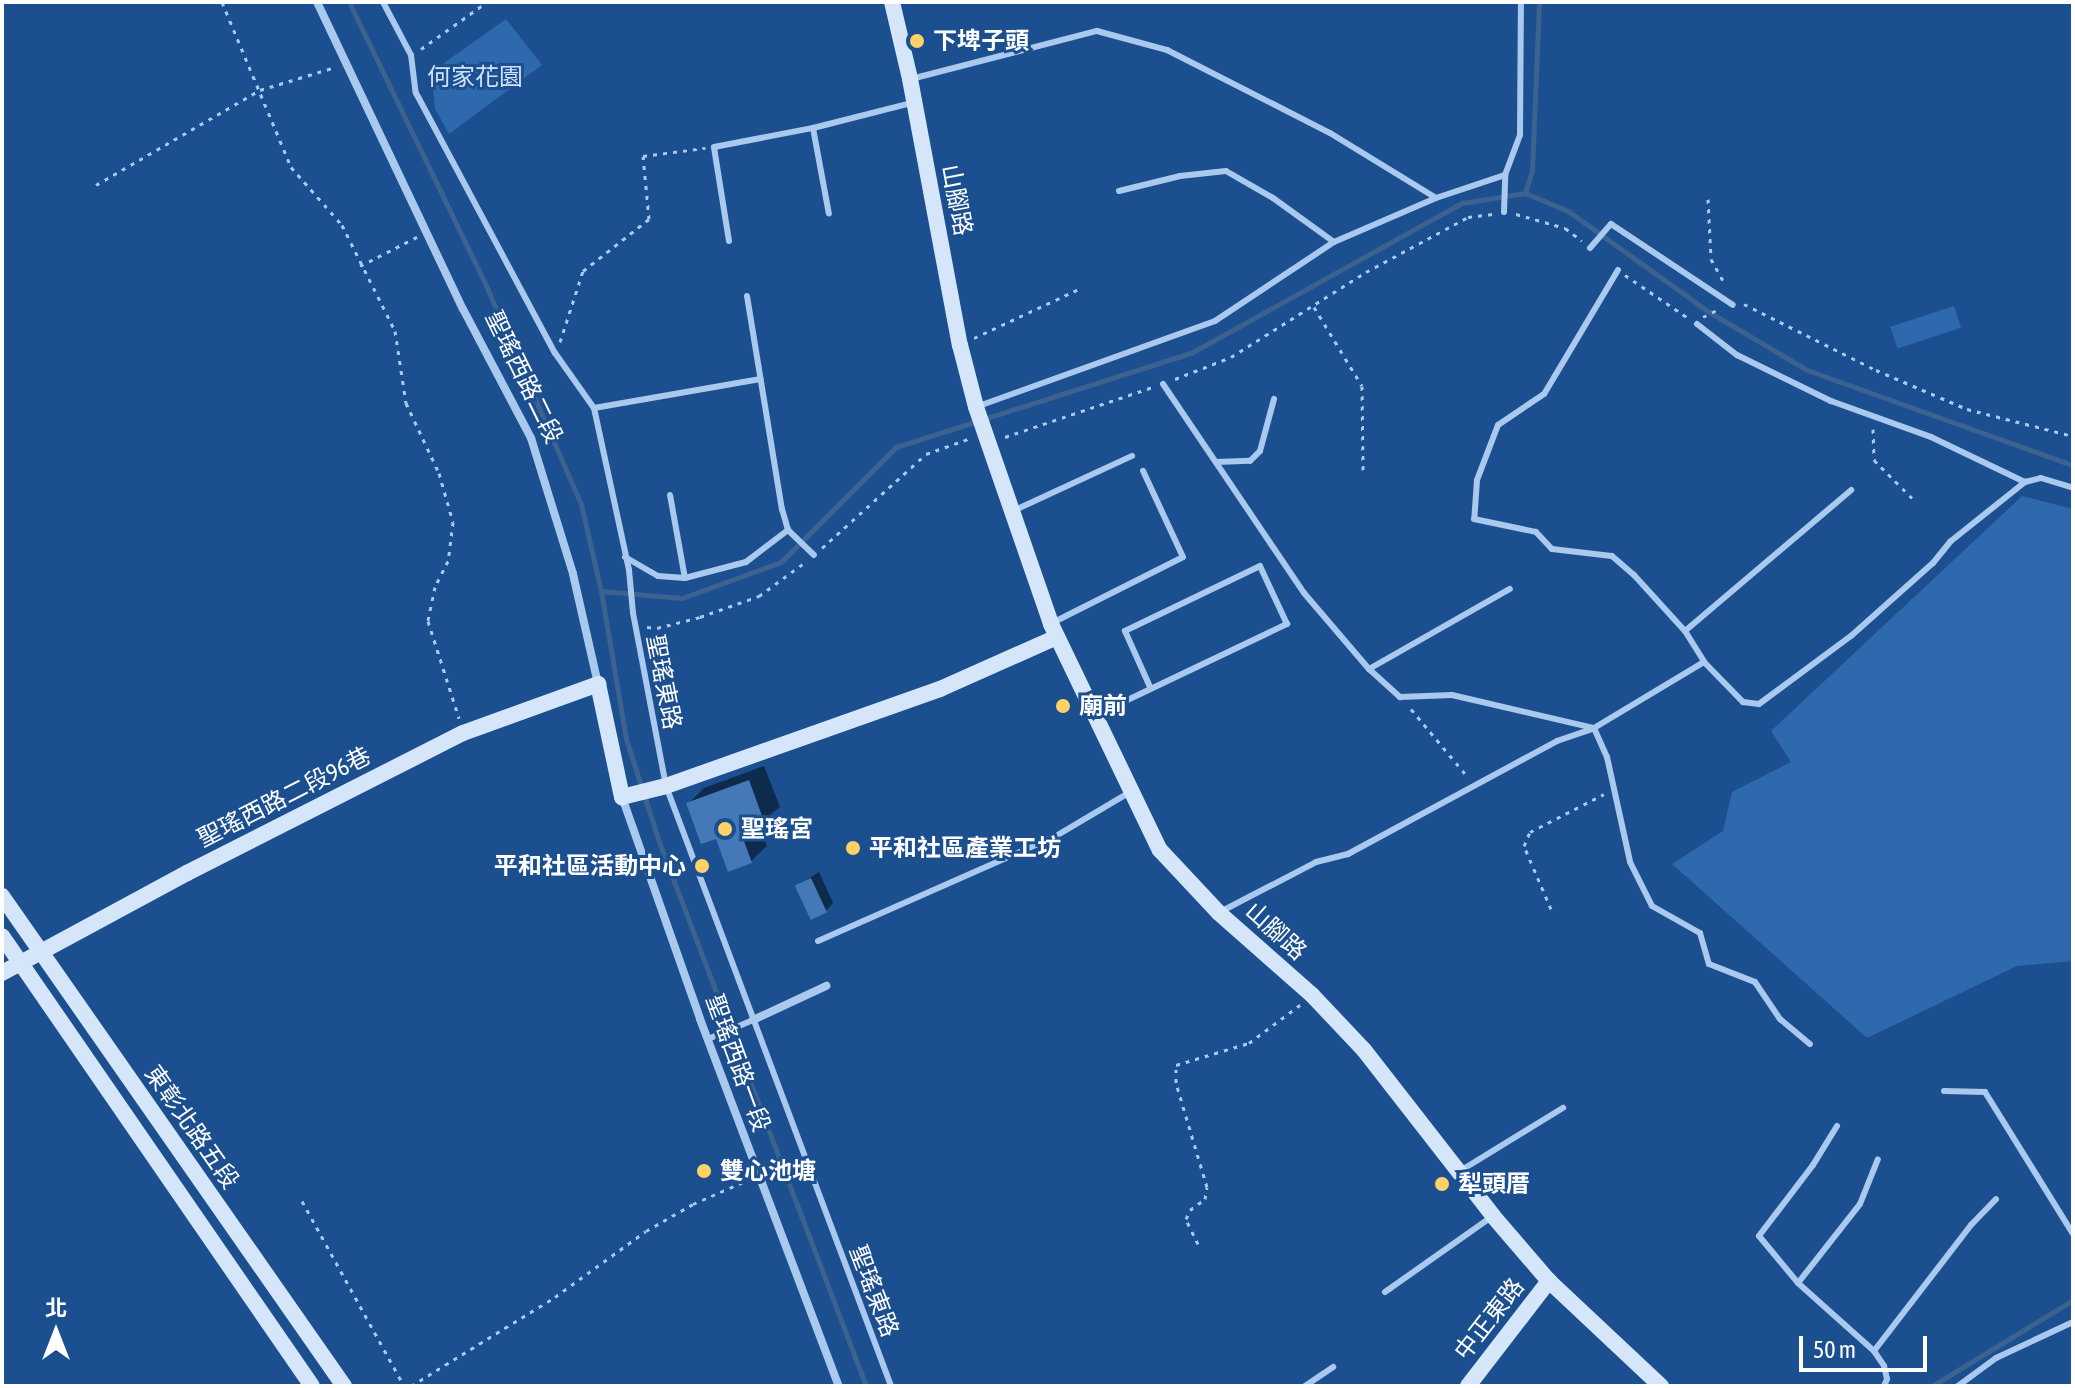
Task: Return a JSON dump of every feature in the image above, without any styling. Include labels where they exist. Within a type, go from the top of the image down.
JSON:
[{"type":"street","name":"聖瑤西路二段","points":[[317,2],[426,232],[531,438],[573,574],[622,797]]},
{"type":"street","name":"山腳路","points":[[892,2],[915,102],[960,345],[976,407],[1054,630],[1160,850],[1219,913],[1312,995],[1364,1050],[1493,1216],[1549,1281],[1661,1386]]},
{"type":"street","points":[[622,797],[662,787],[940,689],[1054,630]]},
{"type":"street","name":"聖瑤西路二段96巷","points":[[2,973],[187,873],[463,733],[598,684]]},
{"type":"street","name":"聖瑤西路一段","points":[[622,797],[708,1039],[839,1386]]},
{"type":"street","name":"東彰北路五段","points":[[2,896],[344,1386]]},
{"type":"street","name":"東彰北路五段","points":[[2,936],[312,1386]]},
{"type":"street","points":[[753,1020],[826,986]]},
{"type":"street","name":"中正東路","points":[[1468,1386],[1549,1281]]},
{"type":"lane","name":"聖瑤東路","points":[[383,2],[411,55],[416,93],[555,353],[594,408],[629,570],[633,613],[662,787],[891,1386]]},
{"type":"lane","points":[[1504,212],[1505,175],[1520,135],[1521,2]]},
{"type":"lane","points":[[910,79],[1097,31],[1167,50],[1330,133],[1436,198]]},
{"type":"lane","points":[[729,241],[714,147],[813,128],[915,102]]},
{"type":"lane","points":[[813,128],[829,214]]},
{"type":"lane","points":[[1119,191],[1180,176],[1226,171],[1273,198],[1334,242]]},
{"type":"lane","points":[[976,407],[1215,321],[1334,242],[1436,198],[1505,175]]},
{"type":"lane","points":[[1590,248],[1611,224],[1733,305]]},
{"type":"lane","points":[[1618,270],[1544,394],[1498,425],[1477,480],[1474,519],[1536,532],[1552,549],[1612,556],[1634,575],[1685,631],[1704,662],[1743,702],[1759,704],[1851,636],[1933,563],[1951,541],[2025,482],[2041,478],[2073,488]]},
{"type":"lane","points":[[747,296],[788,530],[814,555]]},
{"type":"lane","points":[[1697,324],[1737,355],[1831,401],[1872,414],[2025,482]]},
{"type":"lane","points":[[594,408],[760,379]]},
{"type":"lane","points":[[1163,384],[1304,593],[1369,669],[1400,697],[1452,695],[1594,728]]},
{"type":"lane","points":[[1216,462],[1250,461],[1260,451],[1274,399]]},
{"type":"lane","points":[[1013,511],[1132,456]]},
{"type":"lane","points":[[1054,630],[1183,557],[1143,471]]},
{"type":"lane","points":[[1685,631],[1851,490]]},
{"type":"lane","points":[[670,495],[685,578]]},
{"type":"lane","points":[[625,557],[658,576],[685,578],[746,562],[788,530]]},
{"type":"lane","points":[[1096,715],[1287,624],[1260,566],[1125,631],[1150,687]]},
{"type":"lane","points":[[1369,669],[1510,589]]},
{"type":"lane","points":[[1219,913],[1316,862],[1348,854],[1557,741],[1594,728],[1704,662]]},
{"type":"lane","points":[[1594,728],[1607,757],[1630,862],[1652,906],[1700,933],[1709,964],[1755,982],[1780,1019],[1810,1044]]},
{"type":"lane","points":[[818,941],[1056,836],[1130,792]]},
{"type":"lane","points":[[708,1039],[753,1020]]},
{"type":"lane","points":[[1944,1091],[1985,1092],[2073,1234]]},
{"type":"lane","points":[[1459,1172],[1563,1108]]},
{"type":"lane","points":[[1837,1126],[1813,1165],[1759,1236],[1798,1283],[1874,1351],[1884,1366],[1887,1379],[1884,1386]]},
{"type":"lane","points":[[1798,1283],[1860,1204],[1878,1159]]},
{"type":"lane","points":[[1874,1351],[1971,1225],[1996,1199]]},
{"type":"lane","points":[[1385,1292],[1493,1216]]},
{"type":"lane","points":[[1958,1386],[1996,1358],[2073,1322]]},
{"type":"lane","points":[[1305,1386],[1333,1367]]},
{"type":"path","points":[[222,2],[291,167],[342,225],[395,331],[406,403],[439,473],[453,522],[448,561],[435,587],[428,621],[463,733]]},
{"type":"path","points":[[411,55],[487,2]]},
{"type":"path","points":[[96,185],[260,90],[345,64]]},
{"type":"path","points":[[555,353],[567,328],[583,271],[649,219],[643,156],[714,147]]},
{"type":"path","points":[[1708,199],[1711,259],[1719,279],[1728,287]]},
{"type":"path","points":[[635,625],[657,628],[759,596],[814,555],[926,454],[967,437],[987,437],[1163,384],[1231,357],[1366,272],[1468,217],[1504,212],[1565,228],[1590,248]]},
{"type":"path","points":[[360,266],[426,232]]},
{"type":"path","points":[[1618,270],[1697,324],[1709,312],[1745,304]]},
{"type":"path","points":[[960,345],[1079,289]]},
{"type":"path","points":[[1736,295],[1745,304],[1876,370],[1967,409],[2073,436]]},
{"type":"path","points":[[1314,307],[1362,386],[1363,470]]},
{"type":"path","points":[[1872,414],[1874,460],[1914,500]]},
{"type":"path","points":[[1400,697],[1476,787]]},
{"type":"path","points":[[1551,909],[1524,846],[1530,832],[1614,789]]},
{"type":"path","points":[[1198,1244],[1186,1219],[1190,1210],[1205,1199],[1207,1187],[1176,1083],[1176,1065],[1249,1043],[1312,995]]},
{"type":"path","points":[[411,1386],[555,1297],[646,1231],[693,1204],[759,1175]]},
{"type":"path","points":[[302,1201],[404,1386]]},
{"type":"green space","name":"何家花園","points":[[506,19],[542,65],[449,134],[435,109],[432,79],[444,63]]},
{"type":"green space","points":[[1954,306],[1961,328],[1897,349],[1890,327]]},
{"type":"green space","points":[[2022,496],[2073,509],[2073,961],[2017,966],[1867,1038],[1672,864],[1723,831],[1732,792],[1791,762],[1771,731]]},
{"type":"building","name":"聖瑤宮","points":[[749,780],[765,824],[741,833],[752,863],[728,872],[716,839],[701,844],[686,803]]},
{"type":"building","points":[[811,878],[827,912],[811,920],[795,886]]},
{"type":"waterway","points":[[349,2],[487,288],[581,504],[601,591],[626,739],[659,842],[866,1386]]},
{"type":"waterway","points":[[1525,193],[1532,170],[1539,2]]},
{"type":"waterway","points":[[601,591],[682,598],[781,562],[896,447],[1191,353],[1462,203],[1525,193],[1568,211],[1709,312],[1807,370],[2073,465]]},
{"type":"waterway","points":[[1932,1386],[2073,1300]]},
{"type":"place","name":"下埤子頭","points":[[917,41]]},
{"type":"place","name":"廟前","points":[[1063,706]]},
{"type":"place","name":"聖瑤宮","points":[[725,829]]},
{"type":"place","name":"平和社區產業工坊","points":[[853,848]]},
{"type":"place","name":"平和社區活動中心","points":[[702,866]]},
{"type":"place","name":"雙心池塘","points":[[704,1171]]},
{"type":"place","name":"犁頭厝","points":[[1442,1184]]}]
